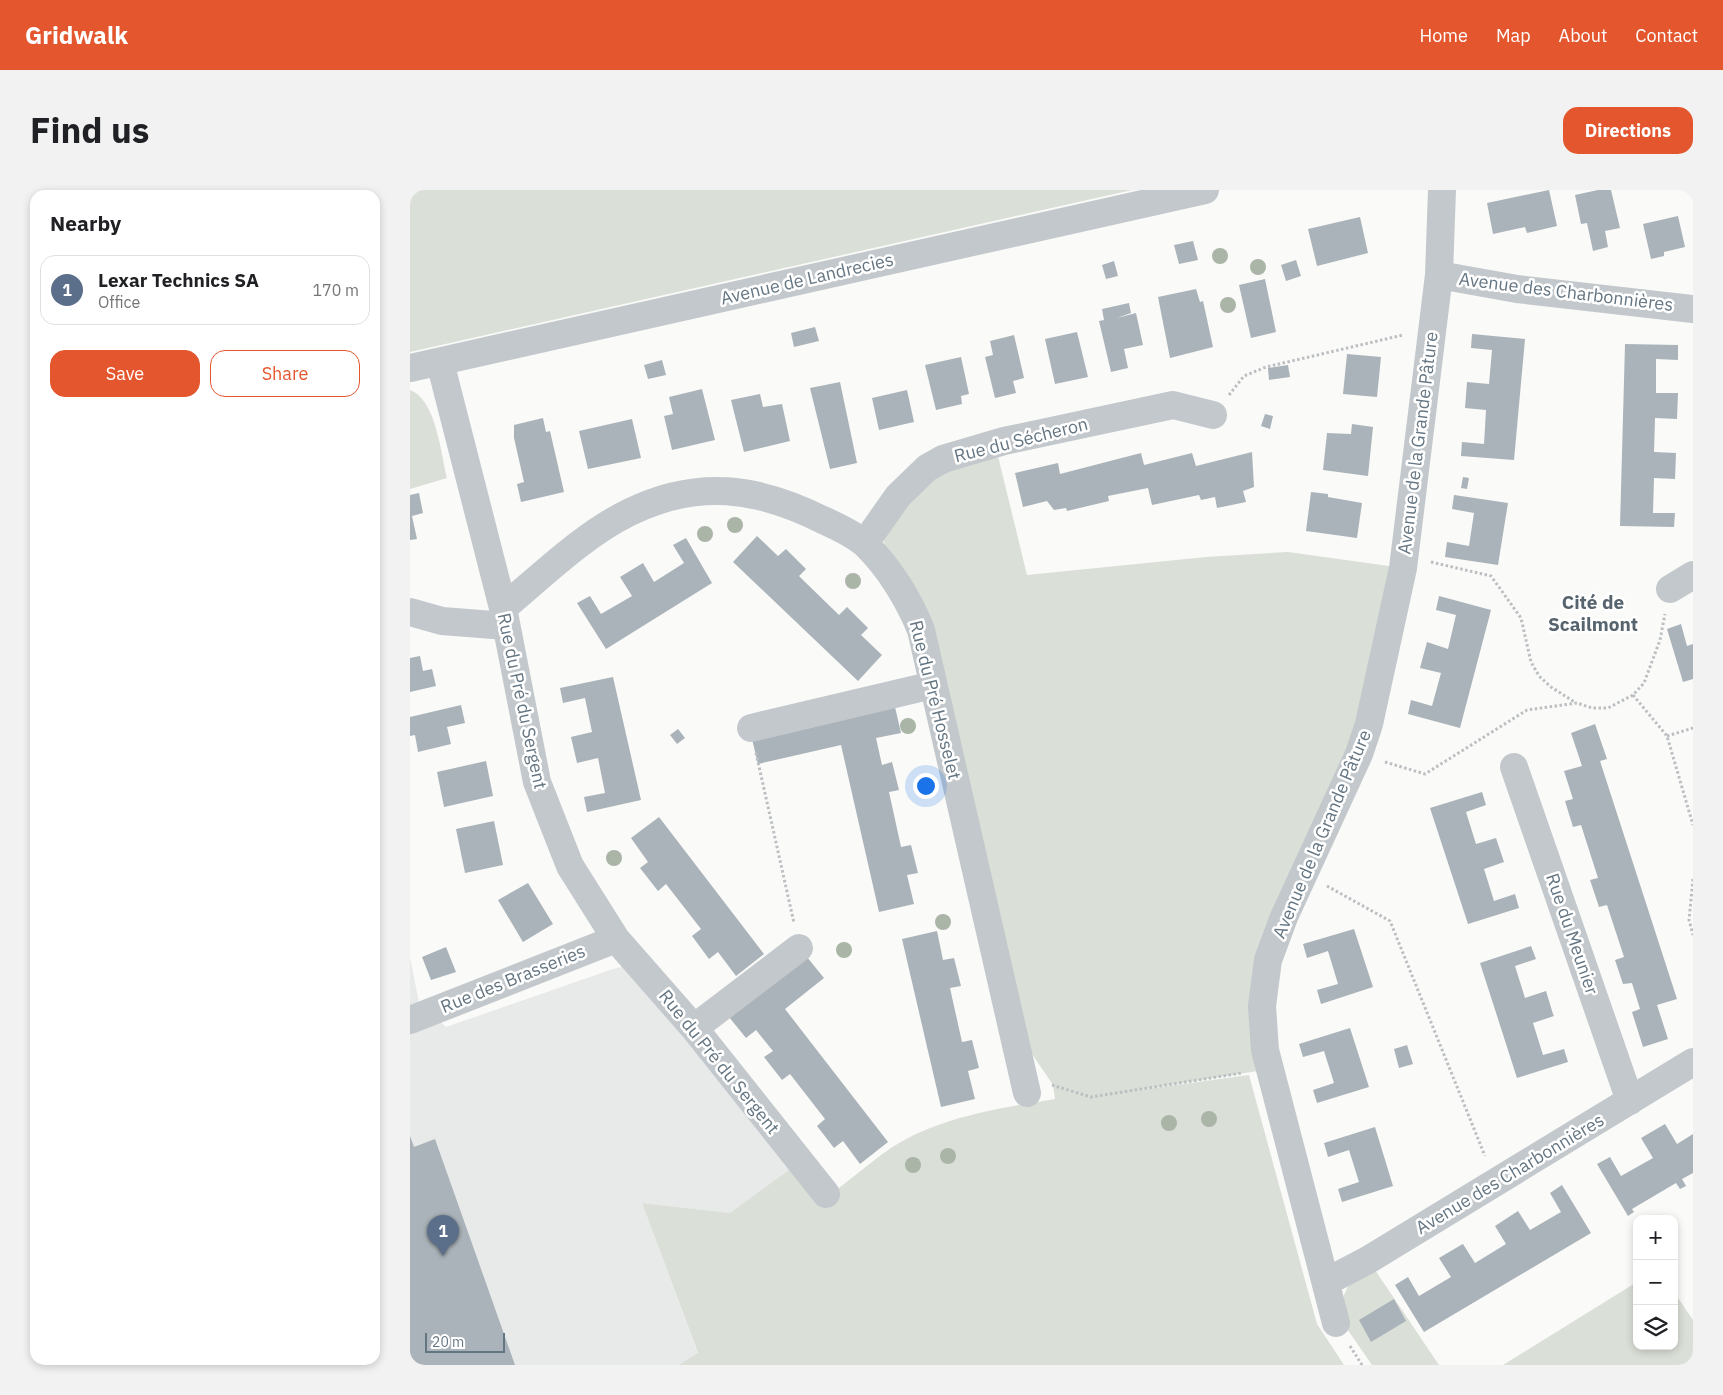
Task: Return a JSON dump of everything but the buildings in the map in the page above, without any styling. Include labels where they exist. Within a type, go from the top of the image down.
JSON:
[{"type":"street","name":"Avenue de Landrecies","points":[[410,368],[1205,190]]},
{"type":"street","name":"Avenue de la Grande Pâture","points":[[1336,1323],[1265,1050],[1262,1006],[1268,960],[1284,917],[1359,754],[1376,696],[1405,556],[1431,329],[1439,276],[1442,190]]},
{"type":"street","name":"Avenue des Charbonnières","points":[[1439,276],[1517,289],[1693,309]]},
{"type":"street","name":"Rue du Pré du Sergent","points":[[440,362],[505,617],[537,782],[570,866],[616,939],[694,1028],[826,1194]]},
{"type":"street","name":"Rue du Sécheron","points":[[864,543],[898,496],[927,468],[943,459],[1004,441],[1173,405],[1213,415]]},
{"type":"street","name":"Rue du Pré Hosselet","points":[[505,617],[606,526],[630,512],[682,493],[724,490],[752,493],[782,502],[810,514],[864,543],[880,561],[912,610],[920,630],[1025,1085]]},
{"type":"street","points":[[1670,589],[1693,575]]},
{"type":"street","points":[[410,612],[442,621],[505,617]]},
{"type":"street","points":[[751,728],[933,685]]},
{"type":"street","name":"Rue du Meunier","points":[[1514,767],[1630,1101]]},
{"type":"street","name":"Rue des Brasseries","points":[[410,1020],[616,939]]},
{"type":"street","points":[[694,1028],[799,948]]},
{"type":"street","name":"Avenue des Charbonnières","points":[[1326,1282],[1368,1260],[1693,1062]]},
{"type":"path","points":[[1213,415],[1244,376],[1266,367],[1431,329]]},
{"type":"path","points":[[1405,556],[1491,576],[1521,618],[1531,662],[1539,676],[1551,687],[1577,703],[1592,708],[1608,708],[1633,695],[1644,683],[1660,640],[1670,589]]},
{"type":"path","points":[[1633,695],[1667,736],[1693,826]]},
{"type":"path","points":[[1359,754],[1424,774],[1527,710],[1577,703]]},
{"type":"path","points":[[751,728],[799,948]]},
{"type":"path","points":[[1667,736],[1693,728]]},
{"type":"path","points":[[1304,874],[1390,921],[1496,1182]]},
{"type":"path","points":[[1693,879],[1689,920],[1693,935]]},
{"type":"path","points":[[1025,1085],[1091,1097],[1270,1069]]},
{"type":"shaded area","points":[[410,190],[1132,190],[410,352]]},
{"type":"shaded area","points":[[410,390],[419,395],[432,415],[440,442],[447,478],[410,489]]},
{"type":"shaded area","points":[[997,452],[1027,575],[1206,557],[1288,552],[1403,568],[1378,687],[1284,917],[1270,1069],[1132,1091],[1249,1075],[1317,1324],[1344,1365],[679,1365],[698,1353],[642,1203],[730,1213],[796,1165],[827,1197],[891,1148],[909,1137],[970,1115],[1055,1099],[1053,1085],[1026,1045],[884,542],[885,530],[922,480]]},
{"type":"shaded area","points":[[410,957],[419,1003],[446,1027],[613,969],[638,963],[802,1163],[730,1213],[642,1203],[698,1354],[690,1365],[410,1365]]},
{"type":"shaded area","points":[[1373,1267],[1439,1365],[1372,1365],[1343,1323],[1344,1295],[1349,1284]]},
{"type":"shaded area","points":[[1633,1284],[1633,1350],[1678,1350],[1678,1298],[1693,1320],[1693,1365],[1503,1365]]},
{"type":"place","name":"Lexar Technics SA","points":[[443,1256]]},
{"type":"district","name":"Cité de Scailmont","points":[[1593,613]]}]
